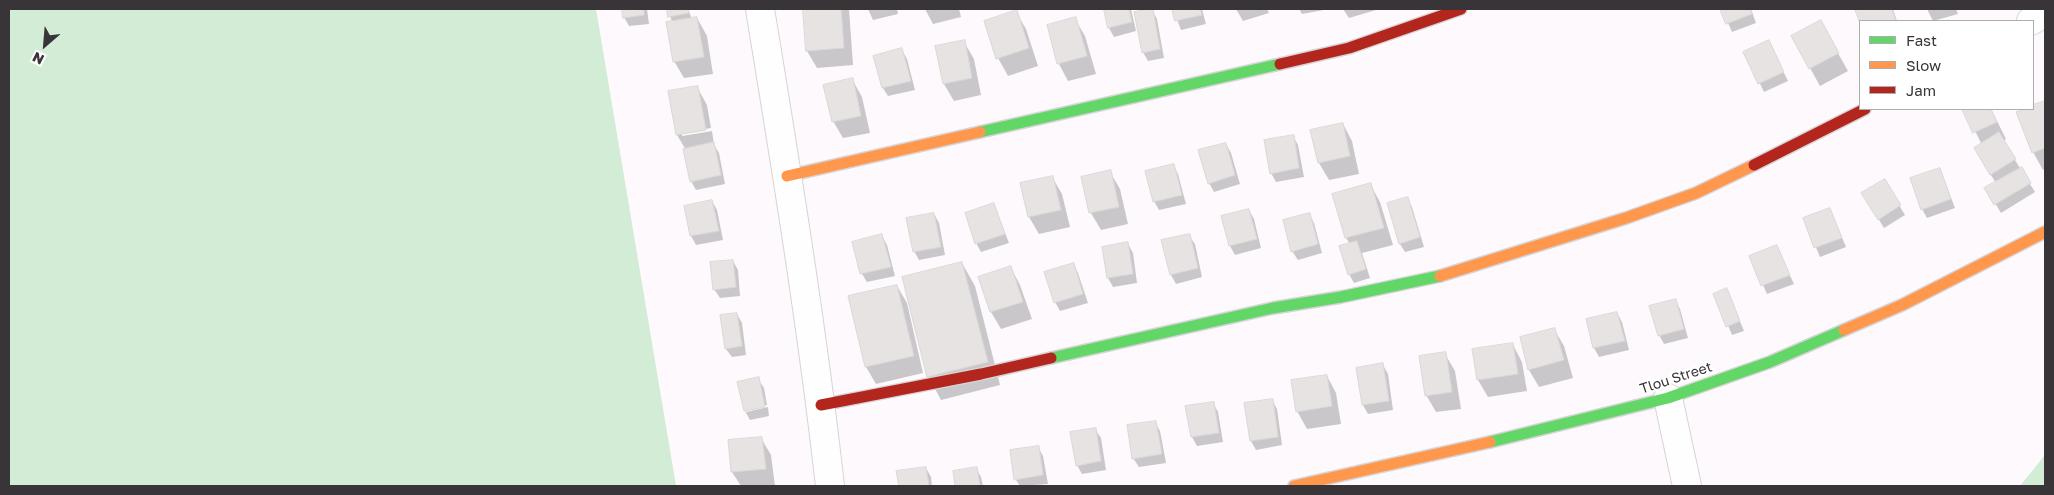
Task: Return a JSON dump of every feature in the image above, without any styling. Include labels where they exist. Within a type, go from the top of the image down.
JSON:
[{"type":"street","points":[[760,9],[821,405],[830,486]]},
{"type":"street","points":[[787,176],[1348,48],[1461,9]]},
{"type":"street","points":[[2032,20],[2045,12]]},
{"type":"street","points":[[821,405],[981,374],[1273,308],[1342,297],[1443,275],[1626,218],[1696,193],[1863,110]]},
{"type":"street","name":"Tlou Street","points":[[1294,486],[1452,452],[1668,398],[1770,362],[1902,305],[2045,232]]},
{"type":"street","points":[[1668,398],[1687,486]]},
{"type":"green space","points":[[9,9],[596,9],[676,486],[9,486]]},
{"type":"green space","points":[[2045,455],[2045,486],[2020,486]]},
{"type":"building","points":[[622,9],[644,9],[644,15],[623,18]]},
{"type":"building","points":[[667,9],[688,9],[689,13],[668,17]]},
{"type":"building","points":[[803,9],[841,9],[844,48],[806,51]]},
{"type":"building","points":[[1104,9],[1129,9],[1132,22],[1108,28]]},
{"type":"building","points":[[1153,9],[1160,49],[1142,53],[1134,12]]},
{"type":"building","points":[[1172,9],[1200,9],[1202,15],[1175,21]]},
{"type":"building","points":[[1720,9],[1750,9],[1752,14],[1726,24]]},
{"type":"building","points":[[1855,9],[1892,9],[1896,20],[1859,20]]},
{"type":"building","points":[[1017,10],[1029,48],[996,59],[984,21]]},
{"type":"building","points":[[697,17],[704,57],[673,62],[666,22]]},
{"type":"building","points":[[1076,17],[1087,56],[1057,64],[1047,25]]},
{"type":"building","points":[[1821,20],[1839,53],[1809,69],[1791,36]]},
{"type":"building","points":[[965,40],[972,78],[943,84],[935,46]]},
{"type":"building","points":[[1769,40],[1784,72],[1758,84],[1743,52]]},
{"type":"building","points":[[902,48],[911,81],[882,88],[873,56]]},
{"type":"building","points":[[853,78],[861,116],[832,122],[823,85]]},
{"type":"building","points":[[698,86],[706,130],[676,135],[668,91]]},
{"type":"building","points":[[2045,101],[2045,148],[2032,153],[2016,112],[2034,110],[2034,105]]},
{"type":"building","points":[[1962,110],[1991,110],[1997,122],[1973,133]]},
{"type":"building","points":[[1343,123],[1350,156],[1318,163],[1310,130]]},
{"type":"building","points":[[1999,132],[2016,159],[1990,175],[1974,148]]},
{"type":"building","points":[[1294,135],[1299,168],[1270,174],[1264,140]]},
{"type":"building","points":[[714,142],[721,175],[690,182],[683,149]]},
{"type":"building","points":[[1226,143],[1235,175],[1208,184],[1198,150]]},
{"type":"building","points":[[1174,164],[1182,195],[1153,202],[1145,171]]},
{"type":"building","points":[[2022,167],[2031,183],[1994,205],[1984,188]]},
{"type":"building","points":[[1940,168],[1951,199],[1921,210],[1910,178]]},
{"type":"building","points":[[1111,170],[1119,207],[1089,213],[1081,177]]},
{"type":"building","points":[[1053,176],[1061,210],[1028,217],[1020,183]]},
{"type":"building","points":[[1885,179],[1901,205],[1878,220],[1861,193]]},
{"type":"building","points":[[1371,183],[1384,228],[1345,238],[1332,194]]},
{"type":"building","points":[[1408,197],[1420,237],[1399,244],[1387,203]]},
{"type":"building","points":[[712,200],[719,231],[690,236],[684,206]]},
{"type":"building","points":[[994,203],[1005,234],[975,244],[965,213]]},
{"type":"building","points":[[1830,208],[1842,238],[1814,248],[1803,218]]},
{"type":"building","points":[[1249,209],[1257,239],[1229,246],[1221,216]]},
{"type":"building","points":[[934,213],[941,247],[913,252],[906,218]]},
{"type":"building","points":[[1310,213],[1318,244],[1291,252],[1283,220]]},
{"type":"building","points":[[882,234],[891,267],[860,274],[852,242]]},
{"type":"building","points":[[1190,234],[1198,268],[1170,275],[1161,240]]},
{"type":"building","points":[[1357,241],[1366,269],[1348,275],[1339,246]]},
{"type":"building","points":[[1128,242],[1133,274],[1107,278],[1102,247]]},
{"type":"building","points":[[1777,245],[1790,275],[1761,286],[1749,256]]},
{"type":"building","points":[[733,260],[736,287],[713,290],[710,262]]},
{"type":"building","points":[[962,262],[988,362],[927,377],[902,277]]},
{"type":"building","points":[[1074,263],[1083,294],[1054,303],[1044,272]]},
{"type":"building","points":[[1011,266],[1023,302],[990,312],[978,277]]},
{"type":"building","points":[[897,285],[914,356],[865,367],[848,296]]},
{"type":"building","points":[[1727,288],[1740,321],[1726,327],[1713,294]]},
{"type":"building","points":[[1676,299],[1684,329],[1658,336],[1649,306]]},
{"type":"building","points":[[1617,312],[1625,341],[1593,348],[1586,319]]},
{"type":"building","points":[[737,313],[742,346],[725,349],[720,315]]},
{"type":"building","points":[[1555,328],[1564,360],[1528,370],[1520,337]]},
{"type":"building","points":[[1513,343],[1518,374],[1477,380],[1472,349]]},
{"type":"building","points":[[1446,352],[1452,392],[1425,396],[1419,356]]},
{"type":"building","points":[[1383,363],[1389,401],[1362,405],[1356,368]]},
{"type":"building","points":[[1327,375],[1332,406],[1296,412],[1291,380]]},
{"type":"building","points":[[759,377],[765,407],[744,411],[737,382]]},
{"type":"building","points":[[1273,399],[1278,437],[1250,441],[1244,403]]},
{"type":"building","points":[[1214,402],[1219,433],[1191,437],[1185,406]]},
{"type":"building","points":[[1156,421],[1162,454],[1132,459],[1127,425]]},
{"type":"building","points":[[1096,428],[1101,461],[1076,466],[1070,432]]},
{"type":"building","points":[[762,437],[766,469],[731,472],[728,440]]},
{"type":"building","points":[[1039,446],[1043,475],[1014,480],[1010,450]]},
{"type":"building","points":[[926,467],[929,486],[899,486],[896,471]]},
{"type":"building","points":[[977,467],[980,486],[955,486],[953,471]]},
{"type":"traffic: fast","points":[[980,132],[1280,64]]},
{"type":"traffic: fast","points":[[1051,358],[1273,308],[1341,297],[1440,276]]},
{"type":"traffic: fast","points":[[1490,442],[1668,398],[1770,362],[1844,330]]},
{"type":"traffic: slow","points":[[787,176],[980,132]]},
{"type":"traffic: slow","points":[[1440,276],[1626,218],[1696,193],[1754,165]]},
{"type":"traffic: slow","points":[[1844,330],[1902,305],[2045,232]]},
{"type":"traffic: slow","points":[[1294,486],[1490,442]]},
{"type":"traffic: jam","points":[[1280,64],[1349,48],[1461,9]]},
{"type":"traffic: jam","points":[[1754,165],[1863,110]]},
{"type":"traffic: jam","points":[[821,405],[981,374],[1051,358]]}]
